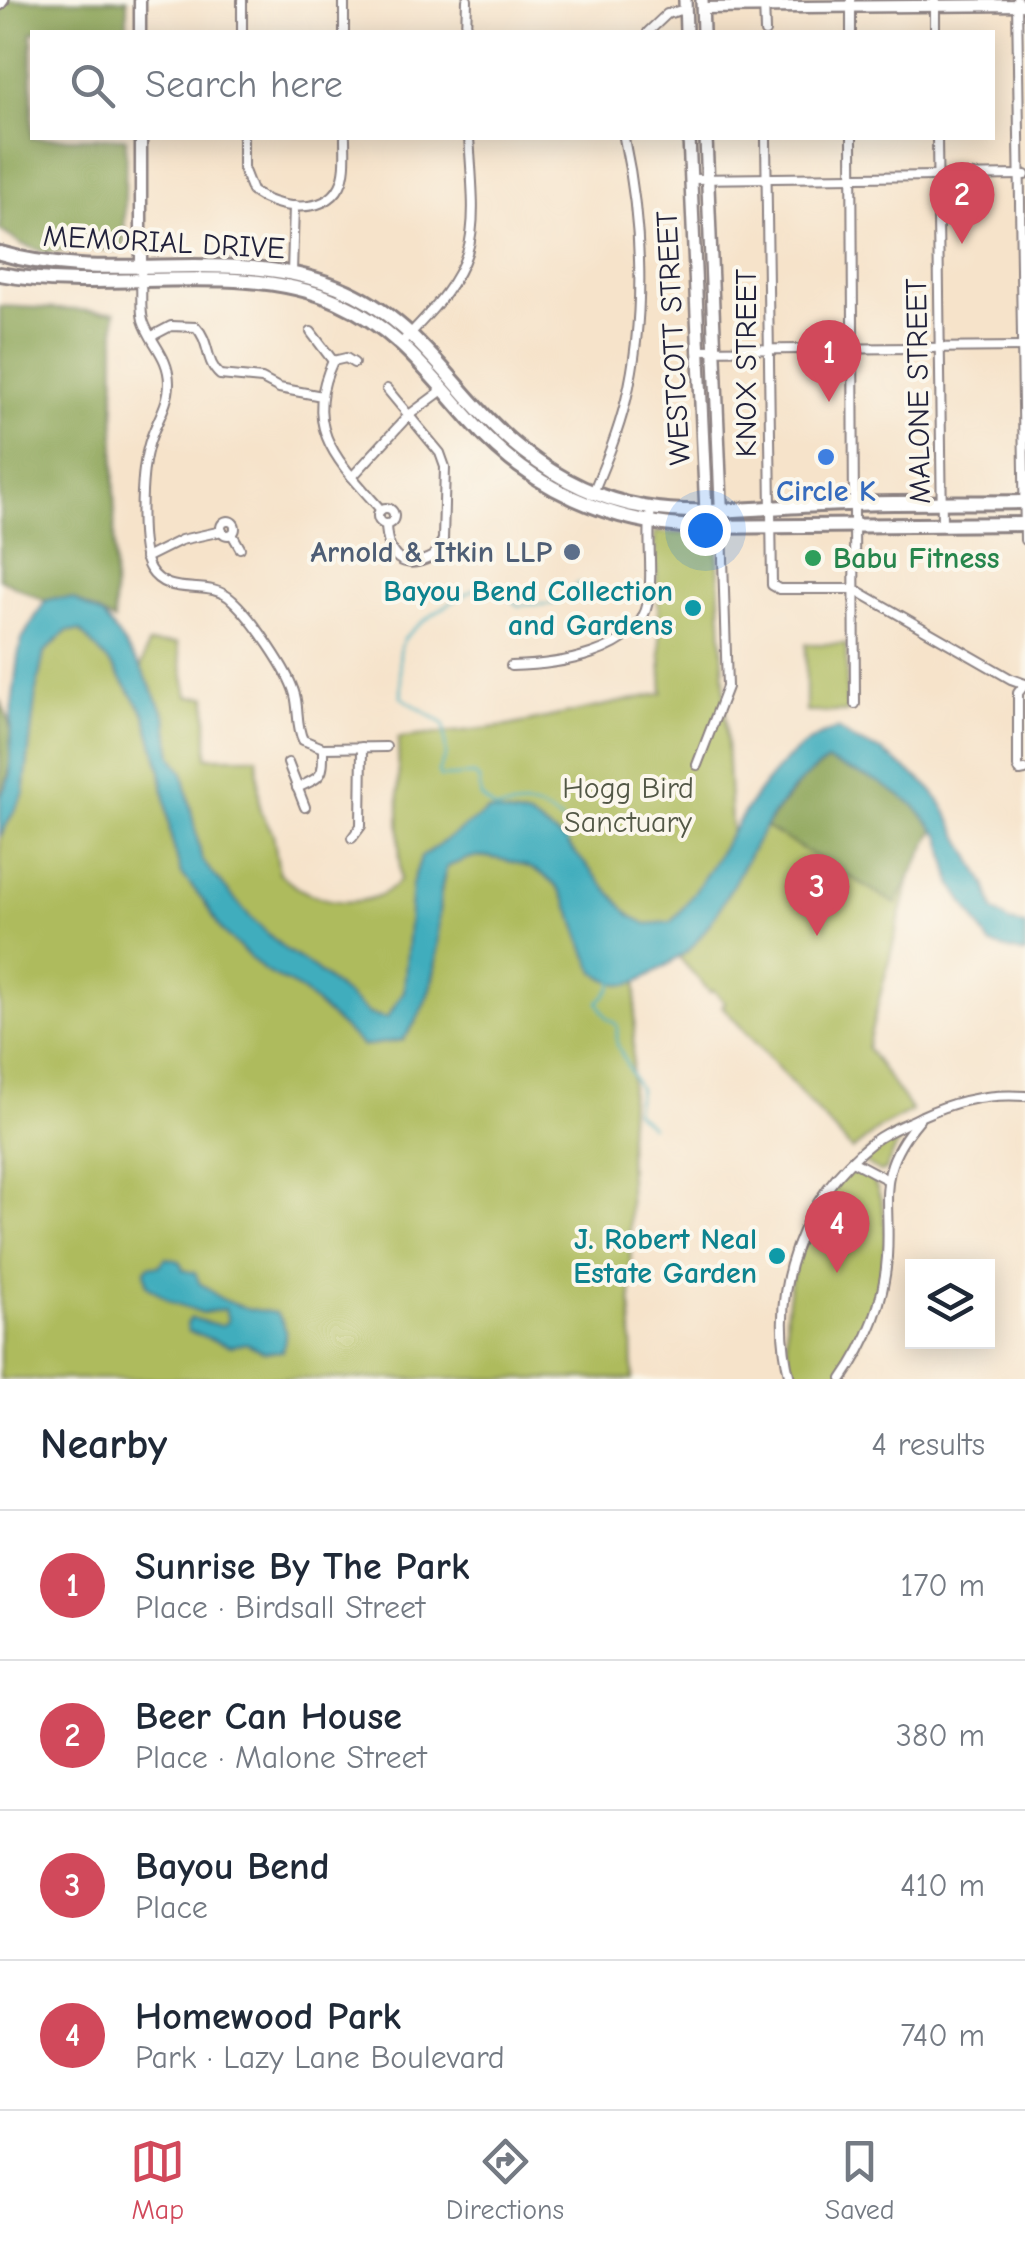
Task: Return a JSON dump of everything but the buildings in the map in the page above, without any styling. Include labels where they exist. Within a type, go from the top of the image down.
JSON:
[{"type":"main road","points":[[686,30],[685,4],[702,4],[703,30]]},
{"type":"main road","name":"WESTCOTT STREET","points":[[690,140],[701,427],[716,518]]},
{"type":"main road","name":"WESTCOTT STREET","points":[[706,140],[716,518]]},
{"type":"main road","name":"MEMORIAL DRIVE","points":[[0,253],[58,266],[141,275],[255,280],[364,307]]},
{"type":"main road","name":"MEMORIAL DRIVE","points":[[0,274],[56,282],[239,266],[292,272],[340,288],[406,338],[503,453],[555,490],[650,516],[716,518],[856,505],[1025,502]]},
{"type":"main road","points":[[255,280],[265,276],[285,279],[292,272]]},
{"type":"main road","name":"MEMORIAL DRIVE","points":[[449,385],[500,432],[590,499]]},
{"type":"main road","points":[[701,427],[716,426]]},
{"type":"main road","points":[[503,453],[513,452],[530,466],[543,466]]},
{"type":"main road","name":"MEMORIAL DRIVE","points":[[650,516],[716,518],[772,528],[1025,524]]},
{"type":"street","points":[[140,0],[140,30]]},
{"type":"street","points":[[242,0],[242,30]]},
{"type":"street","points":[[344,0],[344,30]]},
{"type":"street","points":[[466,0],[466,30]]},
{"type":"street","points":[[850,3],[851,30]]},
{"type":"street","points":[[935,3],[936,30]]},
{"type":"street","points":[[702,4],[1020,3],[1025,540]]},
{"type":"street","points":[[650,30],[685,4]]},
{"type":"street","points":[[764,4],[765,30]]},
{"type":"street","points":[[141,140],[143,320],[163,354],[169,382],[164,412],[148,444],[144,469],[145,558],[161,581],[214,590],[238,606],[292,685],[300,736],[311,745],[386,747]]},
{"type":"street","points":[[243,140],[243,168],[252,192],[276,204],[294,206],[321,203],[336,193],[344,176],[345,140]]},
{"type":"street","points":[[406,338],[453,287],[467,259],[474,218],[469,140]]},
{"type":"street","points":[[590,499],[625,404],[636,344],[635,203],[624,140]]},
{"type":"street","name":"KNOX STREET","points":[[766,140],[774,587],[854,589]]},
{"type":"street","points":[[852,140],[855,704]]},
{"type":"street","name":"MALONE STREET","points":[[936,140],[942,525]]},
{"type":"street","points":[[691,179],[1022,175]]},
{"type":"street","points":[[292,272],[294,206]]},
{"type":"street","points":[[152,336],[171,326],[196,327],[206,342],[211,365],[220,375],[262,380],[279,388],[322,396]]},
{"type":"street","points":[[311,332],[332,361]]},
{"type":"street","points":[[697,350],[1023,347]]},
{"type":"street","points":[[332,361],[346,358],[354,362]]},
{"type":"street","points":[[332,361],[322,396],[325,439],[381,510],[378,518],[386,524],[388,547],[398,559],[425,561],[440,549],[445,467],[440,453],[388,389]]},
{"type":"street","points":[[352,477],[409,415],[449,385]]},
{"type":"street","points":[[511,666],[582,658],[619,640],[638,624],[649,599],[650,516]]},
{"type":"street","name":"WESTCOTT STREET","points":[[697,766],[728,686],[716,518]]},
{"type":"street","points":[[145,558],[181,540],[227,533],[240,548]]},
{"type":"street","points":[[854,589],[1025,684],[1018,693],[1022,737],[1018,766],[1020,771],[1025,770]]},
{"type":"street","points":[[352,838],[361,826],[362,747]]},
{"type":"street","points":[[298,788],[323,772],[322,748]]},
{"type":"street","points":[[288,764],[304,807]]},
{"type":"street","points":[[790,1379],[782,1318],[791,1261],[820,1199],[852,1162],[885,1134],[938,1106],[974,1098],[1025,1096]]},
{"type":"street","points":[[842,1379],[870,1332],[881,1298],[888,1249],[886,1180],[896,1153],[922,1116]]},
{"type":"street","points":[[852,1162],[886,1180]]},
{"type":"green space","points":[[0,0],[127,0],[127,30],[30,30],[30,140],[126,140],[124,251],[84,248],[46,253],[21,244],[0,230]]},
{"type":"green space","points":[[0,306],[115,312],[114,621],[73,601],[45,601],[0,579]]},
{"type":"green space","name":"Hogg Bird Sanctuary","points":[[654,532],[717,535],[733,867],[791,792],[827,761],[855,769],[886,785],[936,827],[912,869],[867,1048],[912,1111],[880,1128],[852,1150],[722,1006],[725,1003],[676,954],[642,968],[618,969],[602,960],[558,885],[578,923],[595,972],[621,984],[637,980],[628,1136],[633,1379],[0,1379],[0,837],[24,793],[44,653],[67,631],[80,631],[114,668],[145,714],[161,771],[181,873],[222,931],[265,971],[300,989],[363,1046],[403,1040],[420,1013],[434,971],[447,867],[476,854],[527,863],[477,848],[451,859],[435,874],[423,900],[416,977],[400,1023],[400,998],[387,1018],[369,1014],[283,948],[202,861],[183,773],[172,756],[166,717],[141,668],[148,644],[177,643],[188,696],[207,697],[207,757],[257,757],[260,811],[273,833],[279,872],[291,883],[322,898],[373,898],[400,880],[398,738],[508,726],[663,693]]},
{"type":"green space","points":[[806,644],[846,644],[847,712],[806,712]]},
{"type":"green space","points":[[0,701],[9,724],[12,749],[9,774],[0,798]]},
{"type":"green space","points":[[827,761],[855,769],[886,785],[936,827],[896,904],[765,827],[801,781]]},
{"type":"green space","points":[[898,1131],[903,1134],[885,1170],[880,1172],[863,1162],[862,1157]]},
{"type":"green space","points":[[852,1171],[871,1177],[881,1200],[885,1226],[880,1281],[861,1334],[836,1379],[794,1379],[786,1333],[796,1263],[803,1240],[825,1199]]},
{"type":"water","points":[[73,599],[104,617],[141,668],[166,717],[172,756],[183,773],[202,861],[283,948],[369,1014],[387,1018],[404,991],[412,884],[421,857],[488,811],[529,817],[564,840],[631,916],[647,924],[671,922],[764,785],[810,741],[838,729],[855,741],[882,751],[927,785],[942,804],[987,887],[994,911],[1010,922],[1025,925],[1025,954],[991,945],[952,884],[941,837],[914,805],[879,782],[827,761],[784,800],[709,925],[691,948],[631,984],[608,980],[595,972],[567,903],[546,877],[530,868],[483,856],[447,867],[434,971],[420,1013],[403,1040],[363,1046],[300,989],[265,971],[222,931],[181,873],[161,771],[145,714],[114,668],[80,631],[67,631],[44,653],[24,793],[0,837],[0,798],[10,776],[18,656],[22,639],[45,601]]},
{"type":"water","points":[[166,1258],[180,1261],[183,1270],[195,1273],[200,1284],[220,1298],[276,1313],[285,1330],[282,1351],[265,1352],[246,1343],[231,1346],[188,1331],[191,1318],[221,1326],[228,1321],[225,1309],[203,1313],[171,1302],[147,1285],[145,1270],[159,1266]]},
{"type":"waterway","points":[[567,842],[567,826],[541,809],[526,806],[496,810],[481,797],[475,775],[440,777],[438,772],[446,755],[444,724],[401,697],[400,655],[403,641],[417,626],[489,581],[520,606],[557,602],[578,583]]},
{"type":"waterway","points":[[614,980],[598,1002],[607,1018],[617,1025],[617,1044],[639,1090],[634,1111],[651,1126]]},
{"type":"place","name":"Beer Can House","points":[[962,244]]},
{"type":"place","name":"Sunrise By The Park","points":[[829,402]]},
{"type":"place","name":"Circle K","points":[[826,457]]},
{"type":"place","name":"Arnold & Itkin LLP","points":[[572,552]]},
{"type":"place","name":"Babu Fitness","points":[[813,558]]},
{"type":"place","name":"Bayou Bend Collection and Gardens","points":[[693,608]]},
{"type":"place","name":"Bayou Bend","points":[[817,936]]},
{"type":"place","name":"J. Robert Neal Estate Garden","points":[[777,1256]]},
{"type":"place","name":"Homewood Park","points":[[837,1273]]}]
